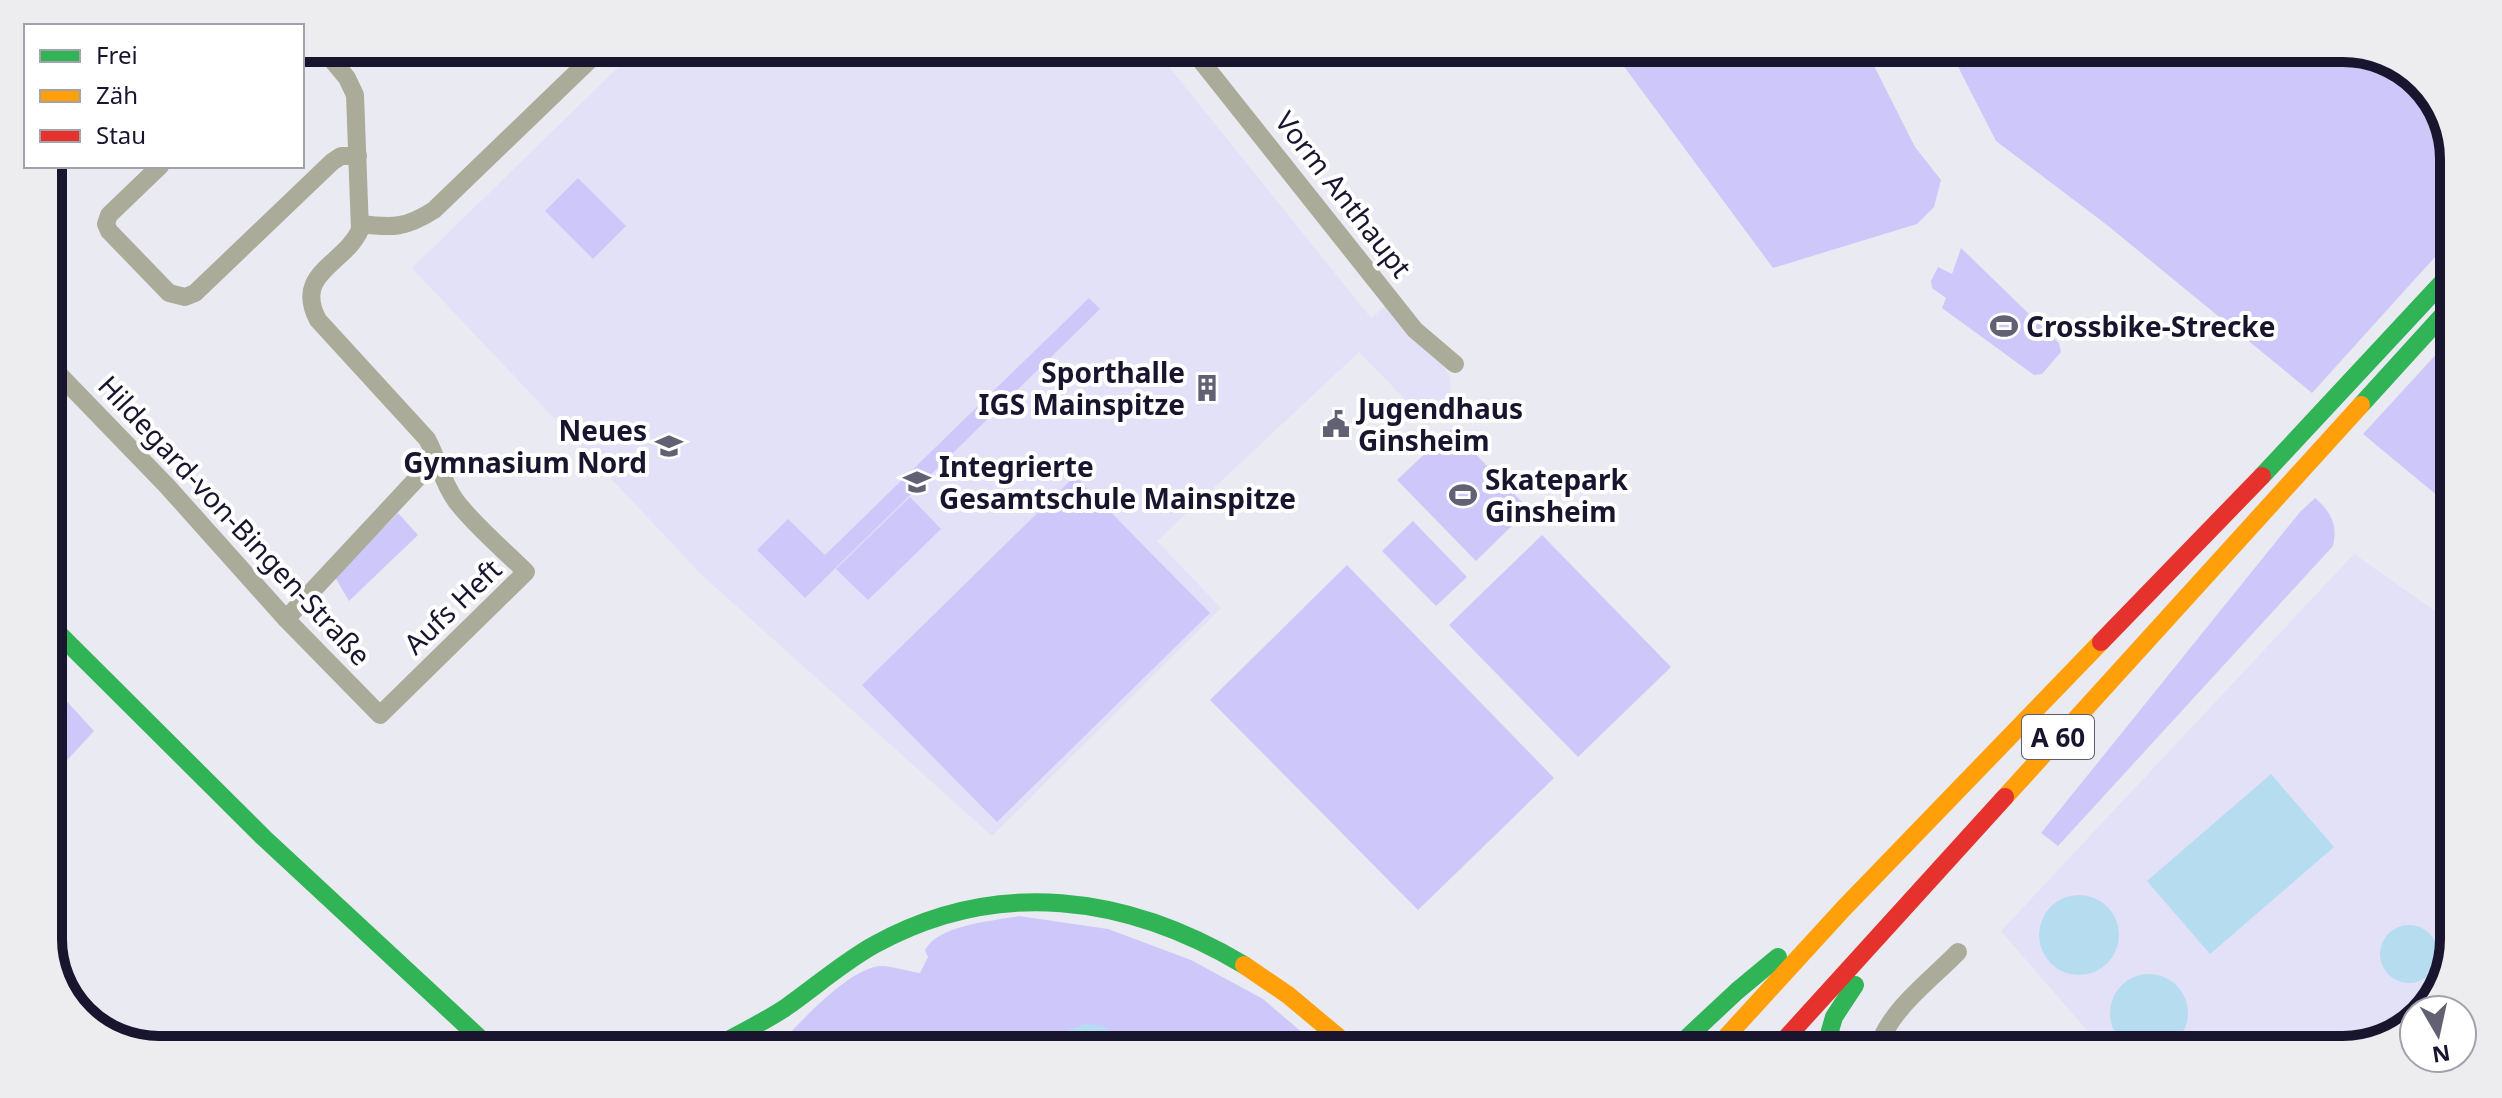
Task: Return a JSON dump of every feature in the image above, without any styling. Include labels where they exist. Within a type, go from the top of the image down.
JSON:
[{"type":"main road","name":"A 60","points":[[1727,1036],[1844,908],[2268,469],[2440,285]]},
{"type":"main road","name":"A 60","points":[[1788,1036],[2440,318]]},
{"type":"main road","points":[[62,637],[211,788],[398,966],[477,1036]]},
{"type":"main road","points":[[1828,1036],[1834,1017],[1919,894]]},
{"type":"main road","points":[[735,1036],[782,1010],[823,978],[896,934],[973,908],[1054,902],[1095,906],[1174,928],[1255,973],[1337,1036]]},
{"type":"main road","points":[[1683,1036],[1844,908]]},
{"type":"main road","points":[[761,1036],[782,1010]]},
{"type":"main road","points":[[1687,1036],[1698,1025]]},
{"type":"street","points":[[286,619],[424,471],[438,465],[436,454],[427,439],[314,312],[311,288],[358,236],[360,224],[355,95],[347,78],[334,62]]},
{"type":"street","points":[[360,224],[405,225],[434,210],[588,62]]},
{"type":"street","name":"Vorm Anthaupt","points":[[1202,62],[1415,330],[1455,364]]},
{"type":"street","points":[[158,168],[109,215],[106,224],[109,231],[169,293],[185,297],[195,293],[332,162],[341,156],[358,156]]},
{"type":"street","name":"Hildegard-von-Bingen-Straße","points":[[62,377],[170,489],[286,619],[380,715]]},
{"type":"street","name":"Aufs Heft","points":[[380,715],[526,572],[456,501],[438,465]]},
{"type":"street","points":[[1884,1036],[1889,1024],[1958,952]]},
{"type":"shaded area","name":"Integrierte Gesamtschule Mainspitze","points":[[624,62],[1165,62],[1371,318],[1386,306],[1442,363],[1450,377],[1451,394],[1444,407],[1428,423],[1359,352],[1157,541],[1221,608],[992,836],[703,576],[412,268]]},
{"type":"shaded area","points":[[1621,62],[1872,62],[1915,147],[1941,180],[1934,207],[1917,224],[1773,268]]},
{"type":"shaded area","points":[[1956,62],[2362,64],[2380,69],[2402,82],[2420,100],[2435,128],[2440,153],[2440,251],[2312,393],[2107,225],[1996,141]]},
{"type":"shaded area","points":[[578,178],[626,226],[593,259],[545,211]]},
{"type":"shaded area","name":"Crossbike-Strecke","points":[[1961,248],[2059,343],[2061,352],[2042,374],[2034,375],[1942,308],[1946,298],[1932,288],[1931,281],[1938,267],[1952,274]]},
{"type":"shaded area","points":[[1089,298],[1100,309],[805,598],[757,550],[788,519],[825,555]]},
{"type":"shaded area","points":[[2440,350],[2440,498],[2363,434]]},
{"type":"shaded area","name":"Skatepark Ginsheim","points":[[1451,429],[1529,509],[1476,561],[1397,480]]},
{"type":"shaded area","points":[[1075,476],[1210,613],[997,822],[862,685]]},
{"type":"shaded area","points":[[910,497],[941,529],[868,600],[836,569]]},
{"type":"shaded area","points":[[2315,498],[2332,519],[2335,532],[2333,546],[2058,846],[2041,833],[2300,512]]},
{"type":"shaded area","points":[[398,513],[418,535],[349,601],[335,577]]},
{"type":"shaded area","points":[[1413,521],[1467,577],[1436,606],[1382,551]]},
{"type":"shaded area","points":[[1542,535],[1671,667],[1578,757],[1449,625]]},
{"type":"shaded area","points":[[2354,554],[2440,615],[2440,939],[2433,976],[2423,994],[2398,994],[2398,1019],[2368,1033],[2343,1036],[2092,1036],[2001,931]]},
{"type":"shaded area","points":[[1347,565],[1554,778],[1418,910],[1210,700]]},
{"type":"shaded area","points":[[62,696],[94,731],[62,766]]},
{"type":"shaded area","points":[[2271,774],[2334,847],[2210,954],[2147,881]]},
{"type":"shaded area","points":[[2079,895],[2094,898],[2107,907],[2116,920],[2119,935],[2116,950],[2107,963],[2094,972],[2079,975],[2064,972],[2051,963],[2042,950],[2039,935],[2042,920],[2051,907],[2064,898]]},
{"type":"shaded area","points":[[1019,916],[1108,929],[1191,960],[1263,999],[1306,1036],[787,1036],[842,984],[870,968],[883,966],[920,973],[928,957],[925,950],[932,942],[941,935],[967,926]]},
{"type":"shaded area","points":[[2409,925],[2430,933],[2438,954],[2430,975],[2409,983],[2388,975],[2380,954],[2388,933]]},
{"type":"shaded area","points":[[2141,975],[2157,975],[2171,981],[2181,991],[2187,1005],[2187,1021],[2180,1036],[2118,1036],[2111,1021],[2111,1005],[2117,991],[2127,981]]},
{"type":"shaded area","points":[[1086,1024],[1103,1026],[1119,1036],[1062,1036]]},
{"type":"traffic: fast","points":[[2262,476],[2440,285]]},
{"type":"traffic: fast","points":[[2361,405],[2440,318]]},
{"type":"traffic: fast","points":[[62,637],[263,837],[477,1036]]},
{"type":"traffic: fast","points":[[736,1036],[785,1008],[874,945],[920,923],[967,910],[1014,903],[1061,903],[1108,910],[1200,941],[1244,965]]},
{"type":"traffic: fast","points":[[1689,1036],[1778,957]]},
{"type":"traffic: fast","points":[[1828,1036],[1834,1017],[1855,985]]},
{"type":"traffic: slow","points":[[2005,797],[2361,405]]},
{"type":"traffic: slow","points":[[1727,1036],[1844,908],[2101,642]]},
{"type":"traffic: slow","points":[[1244,965],[1288,995],[1337,1036]]},
{"type":"traffic: jam","points":[[2101,642],[2262,476]]},
{"type":"traffic: jam","points":[[1788,1036],[2005,797]]},
{"type":"place","name":"Crossbike-Strecke","points":[[2004,326]]},
{"type":"place","name":"Sporthalle IGS Mainspitze","points":[[1207,388]]},
{"type":"place","name":"Jugendhaus Ginsheim","points":[[1336,424]]},
{"type":"place","name":"Neues Gymnasium Nord","points":[[669,446]]},
{"type":"place","name":"Integrierte Gesamtschule Mainspitze","points":[[917,482]]},
{"type":"place","name":"Skatepark Ginsheim","points":[[1463,495]]}]
